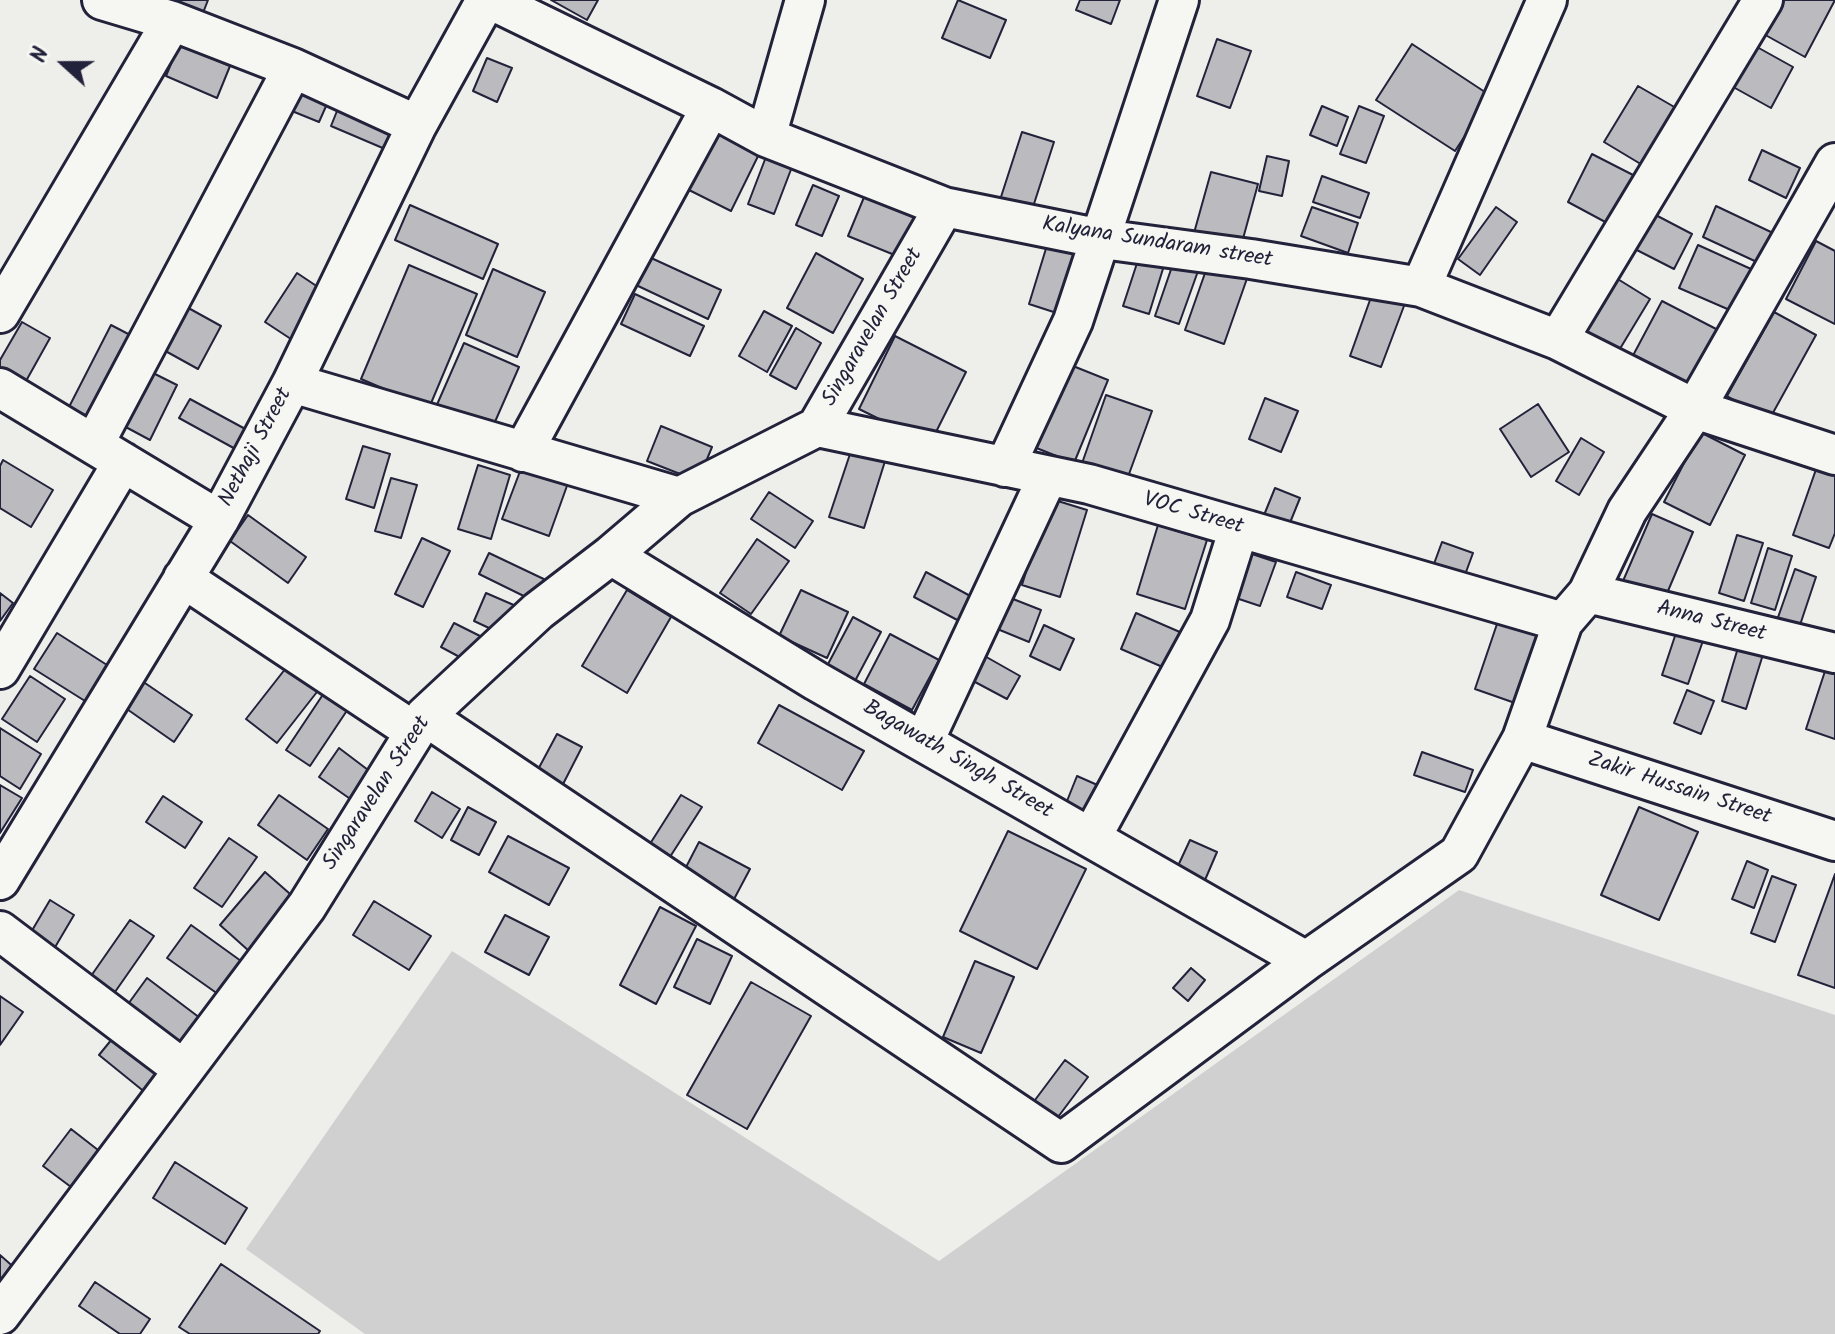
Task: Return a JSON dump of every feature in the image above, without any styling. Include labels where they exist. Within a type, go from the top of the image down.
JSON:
[{"type":"street","points":[[102,0],[172,21],[293,68],[417,125]]},
{"type":"street","name":"Kalyana Sundaram street","points":[[488,0],[711,107],[766,137],[944,207],[1102,239],[1421,287],[1558,340],[1695,409],[1835,455]]},
{"type":"street","name":"Nethaji Street","points":[[0,880],[219,520],[292,383],[417,125],[488,0]]},
{"type":"street","points":[[766,137],[805,0]]},
{"type":"street","points":[[1005,467],[1073,321],[1179,0]]},
{"type":"street","points":[[1421,287],[1547,0]]},
{"type":"street","points":[[1558,340],[1763,0]]},
{"type":"street","points":[[0,313],[172,21]]},
{"type":"street","points":[[0,669],[109,453],[293,68]]},
{"type":"street","points":[[523,452],[711,107]]},
{"type":"street","points":[[183,578],[420,724],[1061,1143],[1306,961],[1459,854],[1522,739],[1563,622],[1588,593],[1627,511],[1823,211],[1835,163]]},
{"type":"street","name":"Singaravelan Street","points":[[0,1315],[307,906],[420,724],[538,611],[679,497],[817,427],[944,207]]},
{"type":"street","points":[[292,383],[679,497]]},
{"type":"street","points":[[0,388],[219,520]]},
{"type":"street","name":"VOC Street","points":[[817,427],[1089,484],[1563,622]]},
{"type":"street","points":[[924,741],[1048,476]]},
{"type":"street","points":[[1091,838],[1210,620],[1239,528]]},
{"type":"street","name":"Bagawath Singh Street","points":[[611,555],[816,681],[1306,961]]},
{"type":"street","name":"Anna Street","points":[[1588,593],[1835,653]]},
{"type":"street","name":"Zakir Hussain Street","points":[[1522,739],[1835,841]]},
{"type":"street","points":[[0,931],[184,1070]]},
{"type":"shaded area","points":[[1459,890],[1835,1015],[1835,1334],[365,1334],[246,1249],[452,951],[939,1261]]},
{"type":"building","points":[[174,0],[208,0],[203,13]]},
{"type":"building","points":[[551,0],[598,0],[587,20]]},
{"type":"building","points":[[958,0],[1006,20],[990,58],[942,38]]},
{"type":"building","points":[[1080,0],[1120,0],[1111,24],[1076,10]]},
{"type":"building","points":[[1778,0],[1835,0],[1805,57],[1760,32]]},
{"type":"building","points":[[1217,39],[1251,51],[1230,108],[1197,96]]},
{"type":"building","points":[[1748,42],[1793,67],[1771,108],[1726,83]]},
{"type":"building","points":[[179,44],[230,66],[217,98],[166,76]]},
{"type":"building","points":[[1412,44],[1491,96],[1455,151],[1376,100]]},
{"type":"building","points":[[487,58],[512,68],[497,102],[473,91]]},
{"type":"building","points":[[299,82],[331,95],[319,122],[287,109]]},
{"type":"building","points":[[1638,86],[1683,112],[1649,169],[1604,142]]},
{"type":"building","points":[[341,101],[396,124],[385,149],[331,126]]},
{"type":"building","points":[[1322,106],[1348,117],[1337,146],[1310,135]]},
{"type":"building","points":[[1359,106],[1384,116],[1366,163],[1340,154]]},
{"type":"building","points":[[719,124],[763,146],[731,211],[687,189]]},
{"type":"building","points":[[1022,132],[1054,142],[1032,210],[1000,200]]},
{"type":"building","points":[[769,149],[795,159],[774,214],[748,204]]},
{"type":"building","points":[[1762,150],[1800,168],[1786,198],[1749,180]]},
{"type":"building","points":[[1592,154],[1635,176],[1609,224],[1568,202]]},
{"type":"building","points":[[1267,156],[1289,161],[1282,196],[1259,191]]},
{"type":"building","points":[[1211,172],[1258,184],[1241,246],[1194,233]]},
{"type":"building","points":[[1322,176],[1369,193],[1360,218],[1313,202]]},
{"type":"building","points":[[813,185],[839,196],[822,236],[796,225]]},
{"type":"building","points":[[867,190],[917,211],[897,256],[848,236]]},
{"type":"building","points":[[410,205],[498,244],[483,279],[395,240]]},
{"type":"building","points":[[1716,206],[1773,233],[1759,263],[1703,237]]},
{"type":"building","points":[[1312,207],[1358,223],[1348,253],[1301,236]]},
{"type":"building","points":[[1496,207],[1517,222],[1480,275],[1458,259]]},
{"type":"building","points":[[1648,211],[1692,234],[1674,269],[1629,246]]},
{"type":"building","points":[[1816,241],[1835,251],[1835,324],[1786,299]]},
{"type":"building","points":[[1048,242],[1089,256],[1069,317],[1029,304]]},
{"type":"building","points":[[1698,245],[1751,269],[1732,311],[1679,288]]},
{"type":"building","points":[[1141,251],[1166,259],[1149,314],[1123,306]]},
{"type":"building","points":[[1177,252],[1202,260],[1179,324],[1155,316]]},
{"type":"building","points":[[816,253],[863,279],[833,333],[787,308]]},
{"type":"building","points":[[1211,256],[1250,270],[1224,344],[1185,330]]},
{"type":"building","points":[[649,257],[721,290],[708,319],[636,285]]},
{"type":"building","points":[[409,265],[477,294],[429,408],[361,379]]},
{"type":"building","points":[[493,269],[545,292],[517,357],[466,335]]},
{"type":"building","points":[[297,273],[330,295],[297,343],[265,322]]},
{"type":"building","points":[[1608,273],[1650,299],[1615,357],[1573,333]]},
{"type":"building","points":[[1375,286],[1407,298],[1381,367],[1350,356]]},
{"type":"building","points":[[635,294],[704,326],[690,356],[621,324]]},
{"type":"building","points":[[1662,301],[1720,331],[1687,393],[1629,363]]},
{"type":"building","points":[[183,305],[221,326],[198,369],[160,348]]},
{"type":"building","points":[[764,311],[792,326],[767,372],[739,356]]},
{"type":"building","points":[[1774,312],[1816,335],[1769,420],[1727,396]]},
{"type":"building","points":[[22,322],[50,338],[21,390],[0,378],[0,360]]},
{"type":"building","points":[[111,325],[134,337],[93,419],[69,407]]},
{"type":"building","points":[[796,328],[821,343],[796,389],[770,375]]},
{"type":"building","points":[[895,336],[966,372],[930,444],[859,409]]},
{"type":"building","points":[[464,343],[519,367],[487,440],[432,416]]},
{"type":"building","points":[[1058,360],[1108,380],[1074,463],[1024,443]]},
{"type":"building","points":[[149,371],[177,385],[150,440],[122,425]]},
{"type":"building","points":[[1106,395],[1152,411],[1125,485],[1080,469]]},
{"type":"building","points":[[1265,398],[1298,411],[1281,452],[1249,439]]},
{"type":"building","points":[[190,399],[249,431],[239,451],[179,418]]},
{"type":"building","points":[[1538,404],[1569,452],[1531,477],[1500,429]]},
{"type":"building","points":[[661,426],[712,447],[698,481],[647,461]]},
{"type":"building","points":[[1700,432],[1745,455],[1710,525],[1664,502]]},
{"type":"building","points":[[1581,438],[1604,452],[1579,495],[1556,481]]},
{"type":"building","points":[[363,446],[390,454],[374,508],[346,499]]},
{"type":"building","points":[[852,448],[886,458],[864,528],[829,517]]},
{"type":"building","points":[[1820,458],[1835,464],[1835,533],[1829,548],[1793,535]]},
{"type":"building","points":[[3,460],[53,490],[31,527],[0,508],[0,466]]},
{"type":"building","points":[[478,465],[510,475],[491,539],[458,529]]},
{"type":"building","points":[[522,466],[568,483],[549,536],[502,519]]},
{"type":"building","points":[[391,478],[417,485],[401,538],[375,531]]},
{"type":"building","points":[[1275,488],[1300,498],[1285,535],[1260,525]]},
{"type":"building","points":[[769,492],[813,521],[795,548],[751,519]]},
{"type":"building","points":[[1048,498],[1087,510],[1060,597],[1022,585]]},
{"type":"building","points":[[1652,514],[1693,532],[1665,598],[1623,581]]},
{"type":"building","points":[[248,515],[306,557],[288,583],[230,541]]},
{"type":"building","points":[[1158,525],[1207,540],[1185,609],[1137,594]]},
{"type":"building","points":[[1737,535],[1763,543],[1744,601],[1719,593]]},
{"type":"building","points":[[422,538],[450,551],[423,607],[395,594]]},
{"type":"building","points":[[757,539],[789,561],[751,614],[720,593]]},
{"type":"building","points":[[1442,542],[1473,553],[1462,583],[1431,572]]},
{"type":"building","points":[[1768,548],[1792,556],[1775,610],[1751,603]]},
{"type":"building","points":[[489,553],[550,582],[540,604],[479,574]]},
{"type":"building","points":[[1249,553],[1276,562],[1260,606],[1233,597]]},
{"type":"building","points":[[1795,569],[1816,577],[1798,631],[1776,623]]},
{"type":"building","points":[[926,572],[974,598],[961,622],[914,597]]},
{"type":"building","points":[[1296,572],[1331,585],[1322,609],[1287,597]]},
{"type":"building","points":[[627,590],[671,617],[627,693],[582,666]]},
{"type":"building","points":[[801,590],[848,612],[827,658],[779,636]]},
{"type":"building","points":[[0,593],[13,603],[0,621]]},
{"type":"building","points":[[486,593],[516,606],[504,635],[474,621]]},
{"type":"building","points":[[1008,597],[1041,610],[1029,642],[995,628]]},
{"type":"building","points":[[1136,613],[1196,639],[1181,675],[1121,649]]},
{"type":"building","points":[[853,617],[881,632],[855,681],[827,666]]},
{"type":"building","points":[[1498,621],[1539,635],[1515,703],[1475,689]]},
{"type":"building","points":[[454,623],[480,636],[467,661],[441,647]]},
{"type":"building","points":[[1679,624],[1706,632],[1688,684],[1662,675]]},
{"type":"building","points":[[1044,625],[1074,639],[1060,670],[1030,656]]},
{"type":"building","points":[[57,633],[107,665],[85,701],[34,669]]},
{"type":"building","points":[[890,634],[939,660],[912,710],[864,684]]},
{"type":"building","points":[[1740,641],[1765,648],[1746,709],[1722,701]]},
{"type":"building","points":[[974,650],[1020,676],[1007,699],[960,674]]},
{"type":"building","points":[[293,659],[324,683],[277,743],[246,719]]},
{"type":"building","points":[[1827,665],[1835,667],[1835,739],[1806,729]]},
{"type":"building","points":[[30,676],[65,699],[37,742],[2,719]]},
{"type":"building","points":[[142,681],[192,715],[174,742],[124,707]]},
{"type":"building","points":[[330,684],[354,700],[310,766],[286,750]]},
{"type":"building","points":[[1687,690],[1714,701],[1701,734],[1674,723]]},
{"type":"building","points":[[779,705],[864,751],[842,790],[758,743]]},
{"type":"building","points":[[0,728],[41,754],[20,789],[0,776]]},
{"type":"building","points":[[557,734],[582,747],[560,790],[534,777]]},
{"type":"building","points":[[339,748],[376,776],[356,803],[319,777]]},
{"type":"building","points":[[1422,752],[1473,770],[1465,792],[1414,775]]},
{"type":"building","points":[[1077,776],[1111,791],[1099,820],[1065,806]]},
{"type":"building","points":[[0,785],[22,798],[0,833]]},
{"type":"building","points":[[432,792],[460,809],[442,838],[415,821]]},
{"type":"building","points":[[279,795],[328,829],[307,860],[258,825]]},
{"type":"building","points":[[681,795],[702,807],[668,860],[648,847]]},
{"type":"building","points":[[163,796],[202,822],[185,848],[146,822]]},
{"type":"building","points":[[468,807],[496,822],[479,855],[451,840]]},
{"type":"building","points":[[1639,807],[1698,832],[1659,920],[1601,895]]},
{"type":"building","points":[[1008,831],[1086,869],[1037,969],[960,931]]},
{"type":"building","points":[[508,836],[569,868],[549,905],[489,872]]},
{"type":"building","points":[[229,838],[257,857],[222,907],[194,888]]},
{"type":"building","points":[[1190,840],[1217,852],[1205,880],[1177,868]]},
{"type":"building","points":[[699,842],[750,869],[733,901],[683,873]]},
{"type":"building","points":[[1747,861],[1768,870],[1754,908],[1732,899]]},
{"type":"building","points":[[265,872],[305,907],[259,960],[220,925]]},
{"type":"building","points":[[1835,874],[1835,988],[1798,975]]},
{"type":"building","points":[[1772,876],[1796,885],[1775,942],[1751,933]]},
{"type":"building","points":[[50,900],[74,915],[51,954],[27,939]]},
{"type":"building","points":[[374,901],[431,936],[409,970],[353,935]]},
{"type":"building","points":[[660,907],[696,926],[656,1004],[620,985]]},
{"type":"building","points":[[505,915],[549,937],[529,975],[485,952]]},
{"type":"building","points":[[130,920],[154,936],[115,992],[91,976]]},
{"type":"building","points":[[191,925],[248,966],[225,999],[167,958]]},
{"type":"building","points":[[697,939],[732,956],[710,1004],[674,987]]},
{"type":"building","points":[[975,961],[1014,977],[981,1053],[943,1037]]},
{"type":"building","points":[[1191,968],[1205,980],[1188,1001],[1173,988]]},
{"type":"building","points":[[147,978],[204,1021],[180,1053],[123,1011]]},
{"type":"building","points":[[751,982],[811,1016],[747,1129],[687,1095]]},
{"type":"building","points":[[0,996],[23,1012],[0,1045]]},
{"type":"building","points":[[121,1028],[179,1073],[157,1102],[99,1055]]},
{"type":"building","points":[[1065,1060],[1088,1077],[1049,1129],[1026,1112]]},
{"type":"building","points":[[71,1129],[107,1157],[79,1193],[43,1166]]},
{"type":"building","points":[[175,1162],[247,1208],[225,1244],[153,1198]]},
{"type":"building","points":[[0,1255],[18,1271],[0,1292]]},
{"type":"building","points":[[221,1264],[320,1331],[318,1334],[190,1334],[179,1327]]},
{"type":"building","points":[[95,1282],[150,1319],[140,1334],[120,1334],[79,1306]]}]
